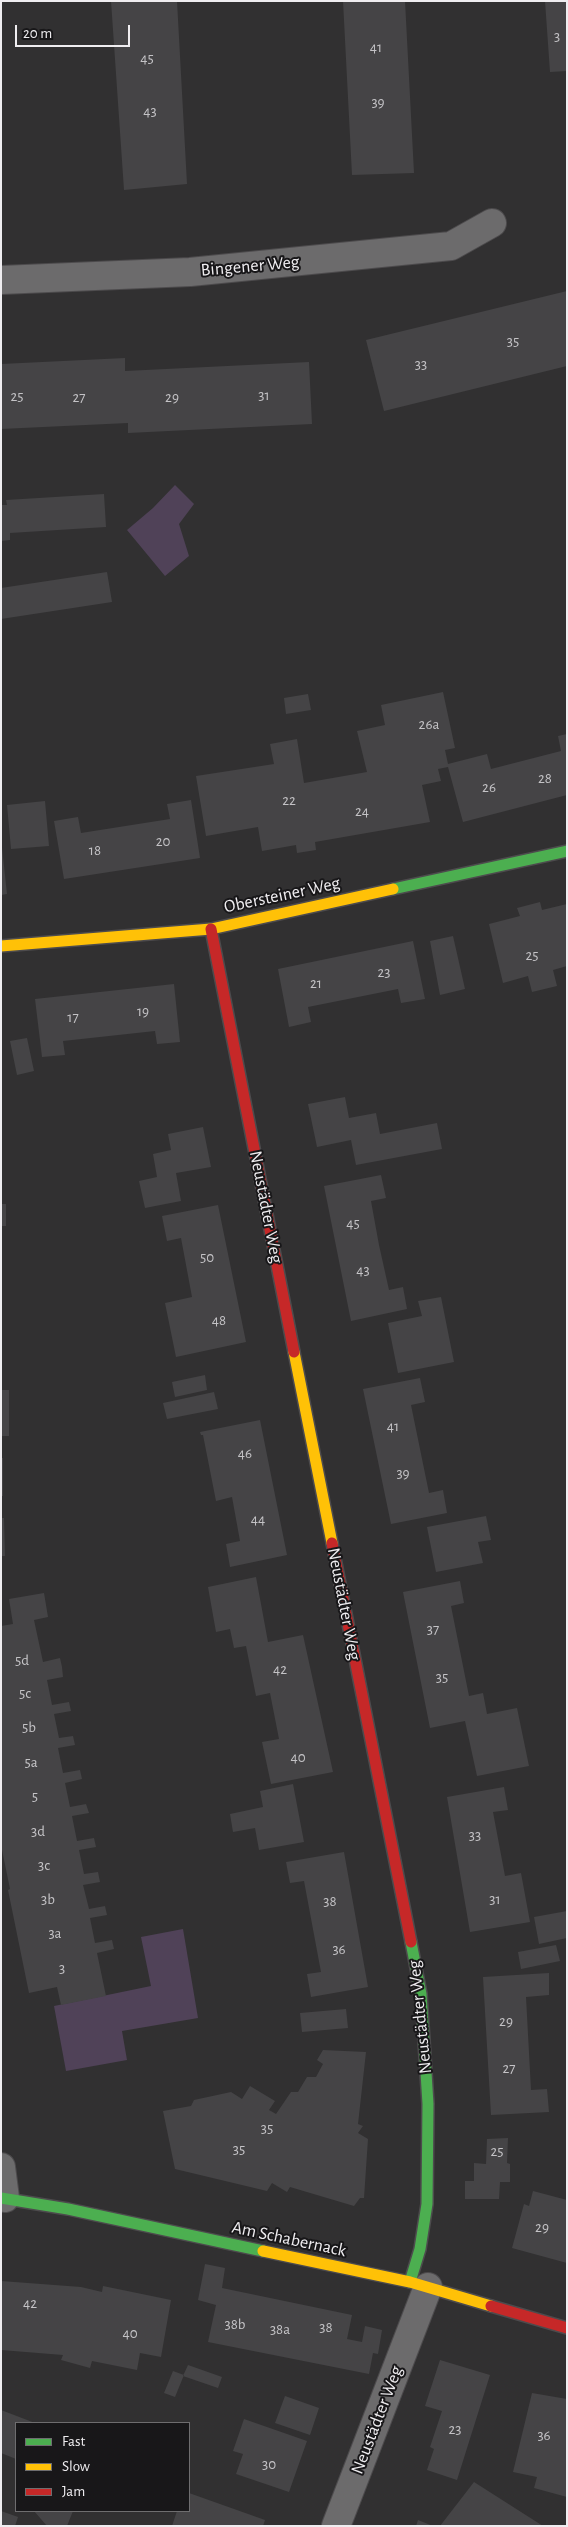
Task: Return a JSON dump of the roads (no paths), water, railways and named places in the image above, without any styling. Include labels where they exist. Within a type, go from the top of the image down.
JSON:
[{"type":"street","name":"Bingener Weg","points":[[1,280],[190,272],[451,246],[492,223]]},
{"type":"street","name":"Obersteiner Weg","points":[[1,946],[211,929],[567,851]]},
{"type":"street","name":"Neustädter Weg","points":[[211,929],[421,1994],[428,2104],[427,2204],[420,2248],[419,2285],[336,2526]]},
{"type":"street","points":[[1,2167],[3,2198]]},
{"type":"street","name":"Am Schabernack","points":[[3,2198],[419,2285],[567,2328]]}]
